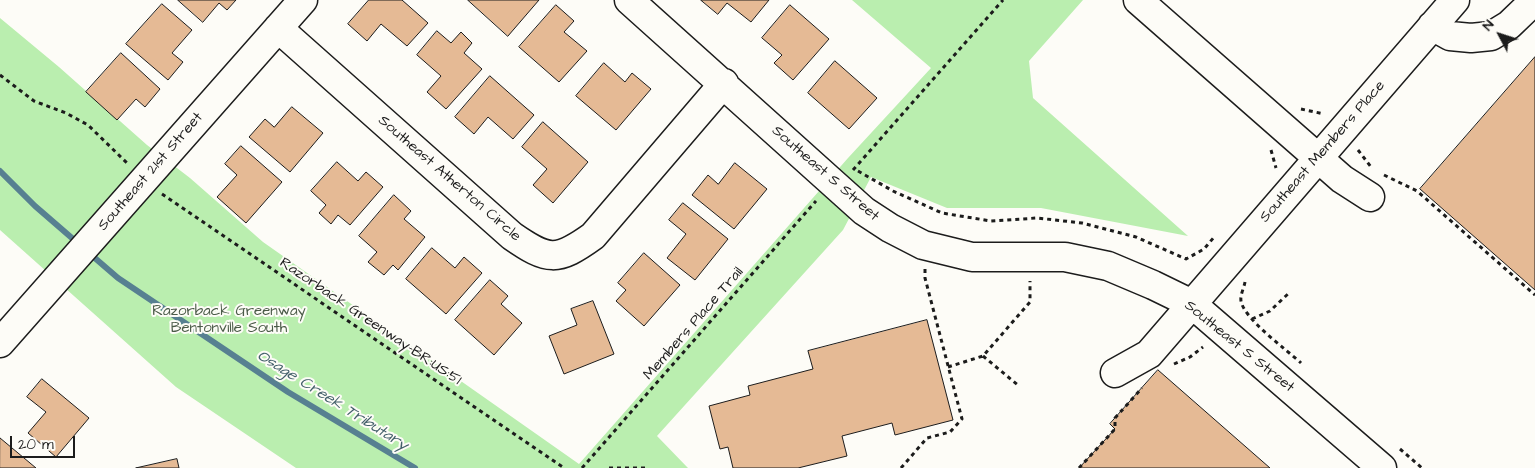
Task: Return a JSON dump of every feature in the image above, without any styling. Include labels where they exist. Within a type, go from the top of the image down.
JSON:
[{"type":"street","name":"Southeast 21st Street","points":[[0,343],[303,0]]},
{"type":"street","name":"Southeast S Street","points":[[628,0],[724,83],[864,210],[890,228],[923,245],[972,257],[1065,257],[1108,266],[1192,304],[1382,468]]},
{"type":"street","points":[[1138,0],[1328,166],[1375,180]]},
{"type":"street","name":"Southeast Members Place","points":[[1115,373],[1149,354],[1192,304],[1328,166],[1432,26],[1455,0]]},
{"type":"street","points":[[1432,26],[1450,36],[1471,38],[1491,36],[1509,25],[1535,0]]},
{"type":"street","name":"Southeast Atherton Circle","points":[[278,28],[512,236],[532,250],[551,256],[573,250],[593,236],[724,83]]},
{"type":"path","points":[[849,171],[854,169],[1003,0]]},
{"type":"path","points":[[0,76],[34,101],[66,113],[88,125],[132,168]]},
{"type":"path","points":[[1299,109],[1322,115],[1328,111]]},
{"type":"path","points":[[1269,144],[1276,167],[1270,174]]},
{"type":"path","points":[[1328,166],[1357,150],[1375,180],[1417,191],[1535,295]]},
{"type":"path","points":[[847,163],[893,191],[942,214],[991,221],[1037,218],[1082,223],[1136,237],[1186,259],[1204,249],[1218,234]]},
{"type":"path","name":"Members Place Trail","points":[[582,468],[822,194]]},
{"type":"path","name":"Razorback Greenway-BR:US:51","points":[[163,195],[564,468]]},
{"type":"path","points":[[901,468],[927,438],[950,432],[962,419],[925,278],[926,266]]},
{"type":"path","points":[[948,366],[983,356],[1030,302],[1030,278]]},
{"type":"path","points":[[1246,280],[1241,299],[1242,306],[1252,319],[1304,366]]},
{"type":"path","points":[[1252,319],[1270,311],[1290,292]]},
{"type":"path","points":[[1166,367],[1190,357],[1203,347]]},
{"type":"path","points":[[983,356],[1019,386]]},
{"type":"path","points":[[1080,468],[1114,429],[1115,418],[1146,384]]},
{"type":"path","points":[[1393,443],[1422,468]]},
{"type":"path","points":[[609,468],[645,468]]},
{"type":"green space","name":"Razorback Greenway Bentonville South","points":[[852,0],[1083,0],[1029,61],[1033,98],[1188,236],[1041,208],[947,208],[871,177],[843,230],[657,436],[688,468],[296,468],[176,387],[0,230],[0,18],[263,242],[579,464],[848,158],[931,68]]},
{"type":"building","points":[[178,0],[236,0],[227,10],[219,3],[203,22]]},
{"type":"building","points":[[369,0],[402,0],[428,23],[407,46],[381,24],[367,41],[348,24]]},
{"type":"building","points":[[468,0],[539,0],[508,36]]},
{"type":"building","points":[[701,0],[769,0],[751,22],[727,3],[718,14]]},
{"type":"building","points":[[162,4],[192,30],[172,53],[183,62],[168,80],[126,44]]},
{"type":"building","points":[[556,5],[574,21],[564,32],[587,51],[559,82],[519,47]]},
{"type":"building","points":[[790,5],[829,39],[793,80],[774,63],[782,55],[762,38]]},
{"type":"building","points":[[437,31],[451,43],[461,32],[472,43],[464,53],[482,69],[446,109],[427,92],[441,76],[417,55]]},
{"type":"building","points":[[121,53],[160,89],[145,107],[136,99],[117,120],[86,92]]},
{"type":"building","points":[[1535,57],[1535,290],[1420,189]]},
{"type":"building","points":[[835,61],[877,98],[849,129],[808,93]]},
{"type":"building","points":[[604,63],[625,82],[632,73],[651,89],[616,130],[576,96]]},
{"type":"building","points":[[490,76],[534,115],[513,139],[488,117],[474,134],[455,117]]},
{"type":"building","points":[[292,107],[323,133],[290,172],[249,137],[265,119],[274,127]]},
{"type":"building","points":[[543,122],[588,162],[553,203],[533,185],[547,169],[522,147]]},
{"type":"building","points":[[241,146],[282,182],[246,223],[217,197],[237,175],[225,164]]},
{"type":"building","points":[[337,162],[358,181],[366,172],[383,187],[350,225],[338,215],[331,224],[319,213],[326,205],[311,191]]},
{"type":"building","points":[[735,163],[767,189],[734,229],[692,195],[708,175],[718,184]]},
{"type":"building","points":[[394,195],[411,211],[404,219],[425,237],[398,270],[393,265],[384,275],[368,262],[377,252],[359,236]]},
{"type":"building","points":[[683,203],[728,239],[695,280],[667,258],[686,234],[669,220]]},
{"type":"building","points":[[432,248],[455,268],[464,257],[482,273],[446,314],[406,279]]},
{"type":"building","points":[[644,253],[680,285],[644,326],[616,301],[626,290],[618,283]]},
{"type":"building","points":[[490,280],[508,296],[501,304],[522,323],[494,355],[455,320]]},
{"type":"building","points":[[593,301],[614,354],[564,374],[549,336],[577,325],[571,309]]},
{"type":"building","points":[[927,320],[953,420],[895,435],[892,423],[842,436],[847,456],[798,468],[733,468],[728,447],[720,449],[709,406],[750,395],[748,386],[813,369],[808,351]]},
{"type":"building","points":[[1158,370],[1270,468],[1079,468],[1115,429],[1110,424]]},
{"type":"building","points":[[42,379],[89,418],[56,457],[28,433],[46,412],[27,397]]},
{"type":"building","points":[[0,438],[36,468],[0,468]]},
{"type":"building","points":[[177,459],[179,468],[136,468]]},
{"type":"waterway","name":"Osage Creek Tributary","points":[[0,171],[35,206],[80,245]]},
{"type":"waterway","name":"Osage Creek Tributary","points":[[89,253],[118,278],[288,392],[415,468]]}]
